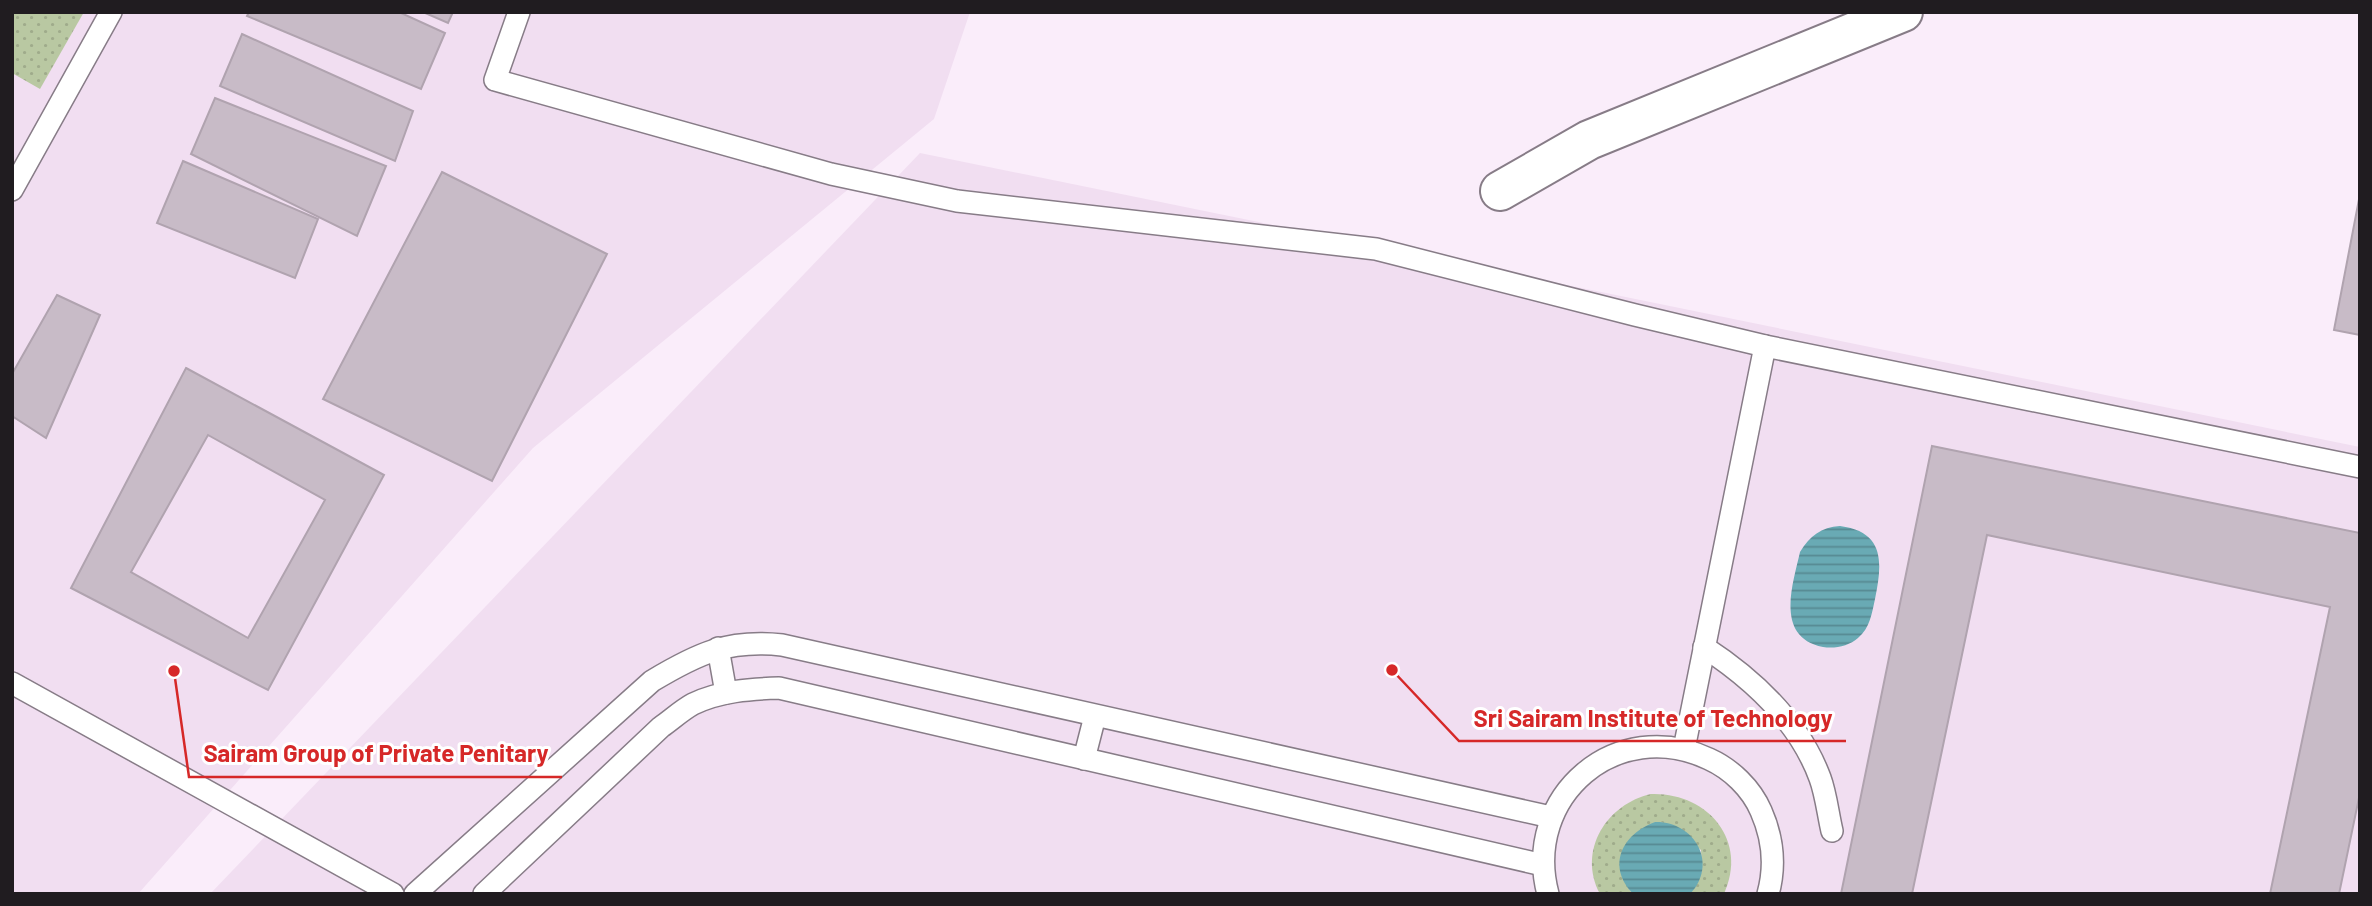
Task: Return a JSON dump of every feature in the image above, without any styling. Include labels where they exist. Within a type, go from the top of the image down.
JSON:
[{"type":"street","points":[[1500,191],[1589,140],[1903,12]]},
{"type":"lane","points":[[12,190],[111,12]]},
{"type":"lane","points":[[519,12],[495,80],[831,174],[957,201],[1376,249],[1765,346],[2360,467]]},
{"type":"lane","points":[[1684,749],[1765,346]]},
{"type":"lane","points":[[415,894],[652,681],[684,661],[718,648],[763,643],[782,645],[1551,817]]},
{"type":"lane","points":[[1704,647],[1731,664],[1759,689],[1795,730],[1820,778],[1832,831]]},
{"type":"lane","points":[[718,648],[726,693]]},
{"type":"lane","points":[[12,683],[393,894]]},
{"type":"lane","points":[[484,894],[661,727],[692,705],[726,693],[753,688],[779,688],[1543,865]]},
{"type":"lane","points":[[1084,759],[1095,716]]},
{"type":"lane","points":[[1548,894],[1543,848],[1551,817],[1572,784],[1603,760],[1641,747],[1661,746],[1684,749],[1717,763],[1734,774],[1758,805],[1771,843],[1773,862],[1768,894]]},
{"type":"shaded area","points":[[12,12],[970,12],[934,119],[533,448],[138,894],[12,894]]},
{"type":"shaded area","points":[[920,153],[2360,447],[2360,894],[210,894]]},
{"type":"green space","points":[[12,12],[84,12],[40,89],[12,73]]},
{"type":"green space","points":[[1651,794],[1690,801],[1718,823],[1727,838],[1731,855],[1730,874],[1724,894],[1690,894],[1702,871],[1701,850],[1675,828],[1655,822],[1628,888],[1633,894],[1600,894],[1592,861],[1600,831],[1609,818],[1621,808],[1635,799]]},
{"type":"water","points":[[1840,526],[1855,529],[1873,543],[1879,562],[1879,574],[1873,610],[1862,634],[1846,645],[1823,647],[1808,641],[1798,632],[1792,621],[1791,593],[1800,552],[1804,546],[1822,530]]},
{"type":"water","points":[[1655,822],[1681,828],[1698,846],[1702,857],[1702,870],[1690,894],[1633,894],[1620,873],[1621,852],[1626,843],[1643,827]]},
{"type":"building","points":[[249,12],[399,12],[445,33],[421,89],[247,16]]},
{"type":"building","points":[[423,12],[453,12],[448,23]]},
{"type":"building","points":[[242,34],[413,111],[395,161],[220,86]]},
{"type":"building","points":[[215,98],[386,166],[357,236],[191,154]]},
{"type":"building","points":[[183,161],[318,219],[295,278],[157,223]]},
{"type":"building","points":[[442,172],[607,254],[492,481],[323,399]]},
{"type":"building","points":[[2360,194],[2360,335],[2334,330]]},
{"type":"building","points":[[57,295],[100,315],[46,438],[12,416],[12,374]]},
{"type":"building","points":[[186,368],[384,475],[268,690],[71,588]],"holes":[[[208,435],[325,500],[248,638],[131,572]]]},
{"type":"building","points":[[1932,446],[2360,533],[2360,793],[2339,894],[2270,894],[2330,607],[1987,535],[1912,894],[1841,894]]},
{"type":"place","name":"Sri Sairam Institute of Technology","points":[[1392,670]]},
{"type":"place","name":"Sairam Group of Private Penitary","points":[[174,671]]}]
